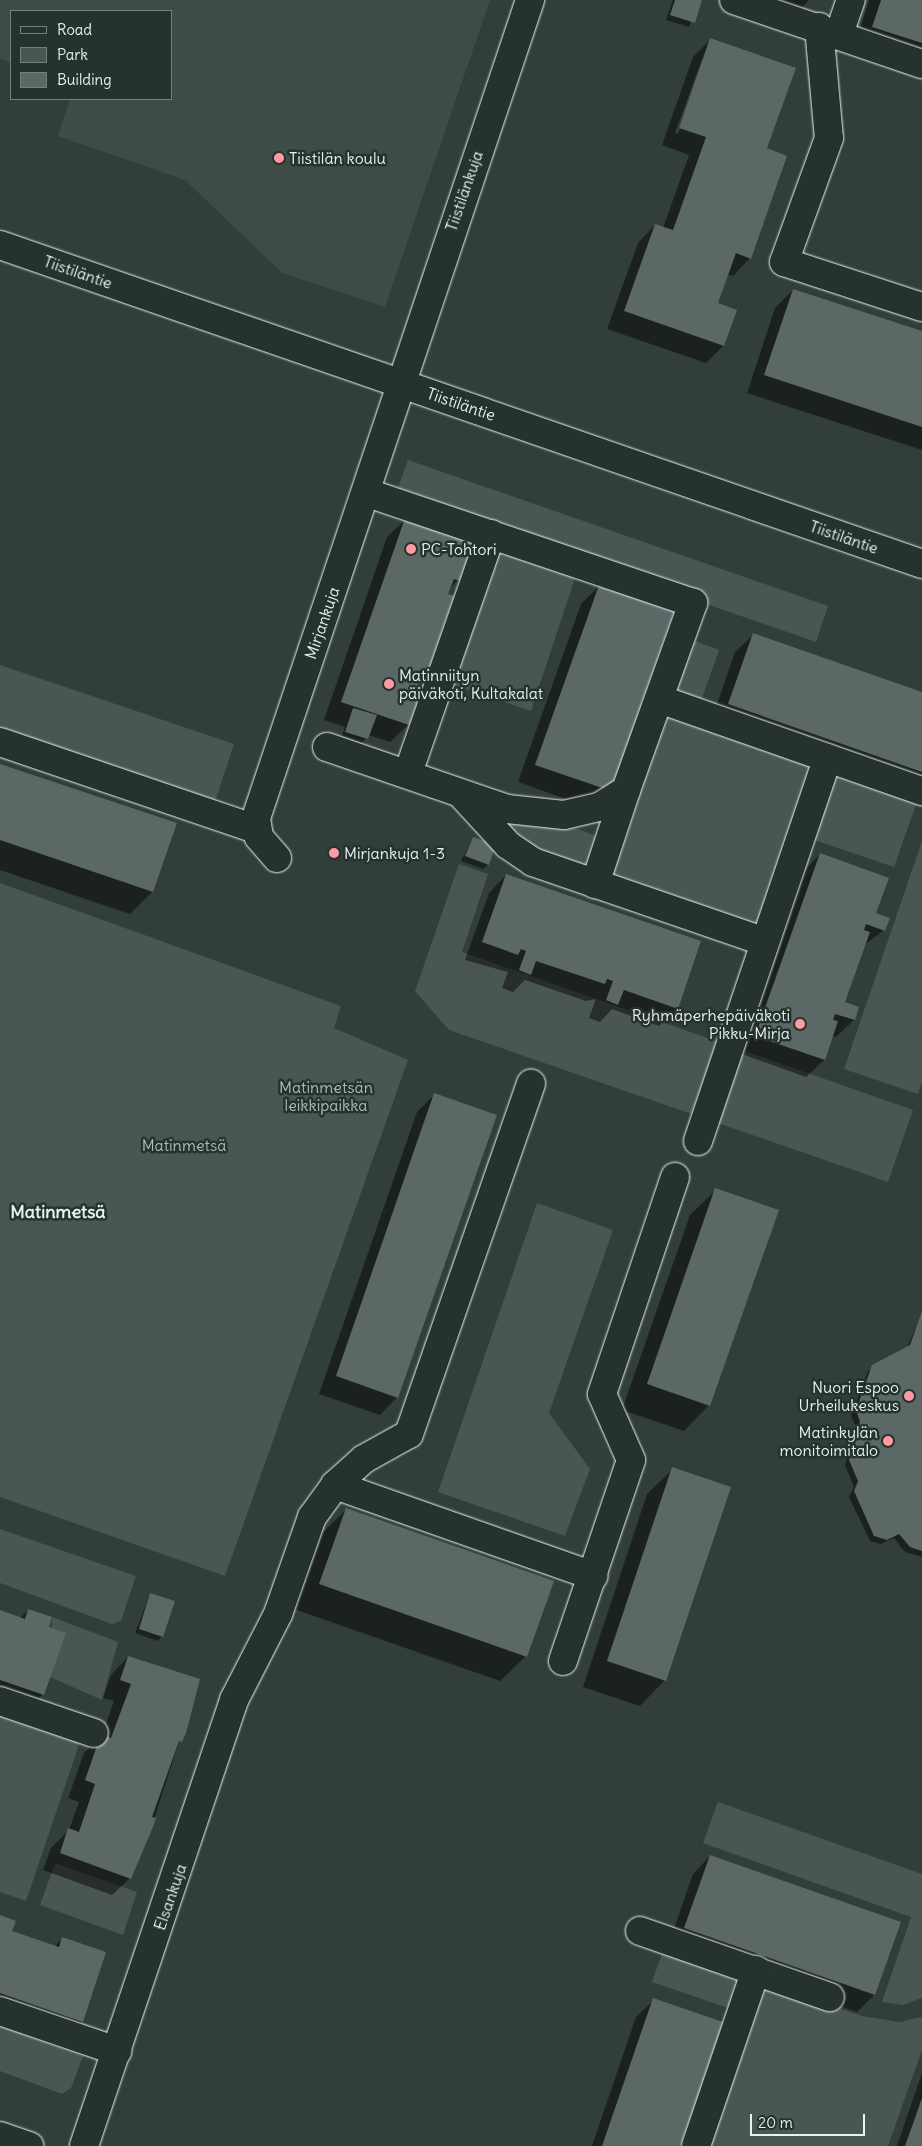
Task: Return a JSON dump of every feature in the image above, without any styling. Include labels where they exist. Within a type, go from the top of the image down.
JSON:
[{"type":"street","name":"Tiistilänkuja","points":[[403,384],[414,337],[530,0]]},
{"type":"street","points":[[734,0],[829,30],[922,64]]},
{"type":"street","points":[[851,0],[829,30],[829,138],[784,262],[922,307]]},
{"type":"street","name":"Tiistiläntie","points":[[0,245],[922,564]]},
{"type":"street","name":"Mirjankuja","points":[[256,829],[256,818],[403,384]]},
{"type":"street","points":[[366,492],[693,603],[626,790],[595,884]]},
{"type":"street","points":[[408,774],[490,534]]},
{"type":"street","points":[[659,699],[922,791]]},
{"type":"street","points":[[0,742],[256,829],[277,858]]},
{"type":"street","points":[[327,747],[507,808],[564,815],[599,807],[626,790]]},
{"type":"street","points":[[698,1141],[828,758]]},
{"type":"street","points":[[460,793],[508,844],[533,862],[765,942]]},
{"type":"street","name":"Elsankuja","points":[[84,2146],[234,1700],[257,1649],[278,1614],[312,1517],[335,1486],[364,1459],[409,1434],[531,1084]]},
{"type":"street","points":[[563,1661],[631,1460],[602,1394],[675,1177]]},
{"type":"street","points":[[335,1486],[593,1576]]},
{"type":"street","points":[[0,1701],[94,1733]]},
{"type":"street","points":[[640,1931],[830,1997]]},
{"type":"street","points":[[696,2146],[756,1970]]},
{"type":"street","points":[[0,2011],[117,2051]]},
{"type":"street","points":[[0,2136],[29,2146]]},
{"type":"shaded area","name":"Tiistilän koulu","points":[[0,0],[490,0],[385,307],[282,273],[185,180],[58,136],[70,100],[172,100],[172,10],[10,10],[10,63],[0,59]]},
{"type":"green space","points":[[408,460],[828,606],[816,642],[395,496]]},
{"type":"green space","points":[[495,545],[577,572],[531,711],[448,683]]},
{"type":"green space","points":[[687,638],[719,650],[694,721],[918,799],[894,867],[794,833],[760,932],[603,878]]},
{"type":"green space","points":[[0,665],[234,744],[213,808],[0,736]]},
{"type":"green space","points":[[509,819],[572,827],[599,837],[587,871],[541,854],[507,828]]},
{"type":"green space","points":[[922,841],[922,1082],[918,1094],[844,1069]]},
{"type":"green space","points":[[459,864],[488,874],[462,952],[913,1110],[888,1182],[449,1030],[415,991]]},
{"type":"green space","name":"Matinmetsä","points":[[0,883],[341,1006],[334,1028],[408,1060],[225,1576],[0,1497]]},
{"type":"green space","points":[[537,1203],[613,1230],[549,1413],[590,1469],[565,1536],[438,1492]]},
{"type":"green space","points":[[0,1529],[136,1576],[121,1621],[112,1624],[0,1583]]},
{"type":"green space","points":[[52,1617],[118,1642],[102,1700],[50,1677]]},
{"type":"green space","points":[[0,1711],[81,1739],[26,1901],[0,1892]]},
{"type":"green space","points":[[718,1802],[922,1874],[922,1998],[903,2005],[882,2002],[911,1917],[703,1843]]},
{"type":"green space","points":[[55,1863],[137,1892],[123,1935],[40,1905]]},
{"type":"green space","points":[[664,1948],[862,2016],[899,2022],[922,2017],[922,2050],[888,2146],[703,2146],[749,2015],[652,1982]]},
{"type":"green space","points":[[0,2026],[83,2056],[71,2088],[62,2094],[0,2071]]},
{"type":"building","points":[[675,0],[702,0],[695,23],[670,15]]},
{"type":"building","points":[[881,0],[922,0],[922,43],[872,27]]},
{"type":"building","points":[[710,38],[796,68],[767,148],[787,156],[751,259],[736,253],[718,303],[737,310],[724,346],[624,311],[655,224],[673,230],[706,137],[679,128]]},
{"type":"building","points":[[793,289],[922,331],[922,427],[764,375]]},
{"type":"building","points":[[405,518],[473,542],[460,581],[454,579],[448,594],[454,596],[428,671],[422,669],[417,684],[423,686],[409,725],[341,702]]},
{"type":"building","points":[[599,585],[674,611],[611,791],[535,765]]},
{"type":"building","points":[[753,633],[922,692],[922,772],[728,704]]},
{"type":"building","points":[[353,708],[377,715],[368,739],[345,732]]},
{"type":"building","points":[[0,764],[177,823],[153,892],[0,840]]},
{"type":"building","points":[[473,837],[496,845],[489,865],[465,856]]},
{"type":"building","points":[[820,853],[889,878],[876,913],[890,918],[885,931],[866,924],[864,930],[870,932],[845,1002],[859,1007],[855,1020],[835,1014],[833,1020],[838,1021],[825,1060],[755,1036]]},
{"type":"building","points":[[506,874],[701,941],[678,1009],[624,990],[618,1005],[606,1000],[613,981],[607,979],[605,984],[536,961],[531,975],[519,970],[526,951],[521,949],[518,955],[482,942]]},
{"type":"building","points":[[434,1093],[497,1115],[398,1398],[336,1376]]},
{"type":"building","points":[[715,1188],[779,1210],[710,1406],[647,1384]]},
{"type":"building","name":"Matinkylän monitoimitalo","points":[[922,1311],[922,1551],[910,1547],[899,1534],[887,1540],[874,1536],[854,1491],[858,1481],[849,1460],[860,1422],[856,1410],[872,1365],[910,1345]]},
{"type":"building","points":[[672,1467],[731,1487],[666,1681],[607,1661]]},
{"type":"building","points":[[346,1508],[554,1581],[527,1657],[319,1584]]},
{"type":"building","points":[[150,1593],[175,1601],[163,1637],[139,1629]]},
{"type":"building","points":[[28,1609],[52,1617],[49,1627],[66,1633],[44,1695],[0,1680],[0,1610],[25,1619]]},
{"type":"building","points":[[128,1656],[200,1679],[186,1733],[182,1742],[179,1741],[152,1817],[156,1818],[153,1827],[131,1879],[60,1853],[68,1828],[79,1832],[95,1784],[85,1780],[101,1734],[111,1738],[131,1684],[120,1680]]},
{"type":"building","points":[[710,1855],[901,1922],[875,1995],[684,1928]]},
{"type":"building","points":[[0,1915],[16,1921],[12,1931],[59,1947],[62,1937],[106,1952],[83,2022],[0,1993]]},
{"type":"building","points":[[653,1998],[723,2022],[701,2089],[680,2146],[602,2146]]},
{"type":"building","points":[[922,2098],[922,2146],[905,2146]]},
{"type":"place","name":"Tiistilän koulu","points":[[279,158]]},
{"type":"place","name":"PC-Tohtori","points":[[411,549]]},
{"type":"place","name":"Matinniityn päiväkoti, Kultakalat","points":[[389,684]]},
{"type":"place","name":"Mirjankuja 1-3","points":[[334,853]]},
{"type":"place","name":"Ryhmäperhepäiväkoti Pikku-Mirja","points":[[800,1024]]},
{"type":"place","name":"Nuori Espoo Urheilukeskus","points":[[909,1396]]},
{"type":"place","name":"Matinkylän monitoimitalo","points":[[888,1441]]},
{"type":"district","name":"Matinmetsä","points":[[58,1212]]},
{"type":"park label","name":"Matinmetsän leikkipaikka","points":[[326,1096]]}]
